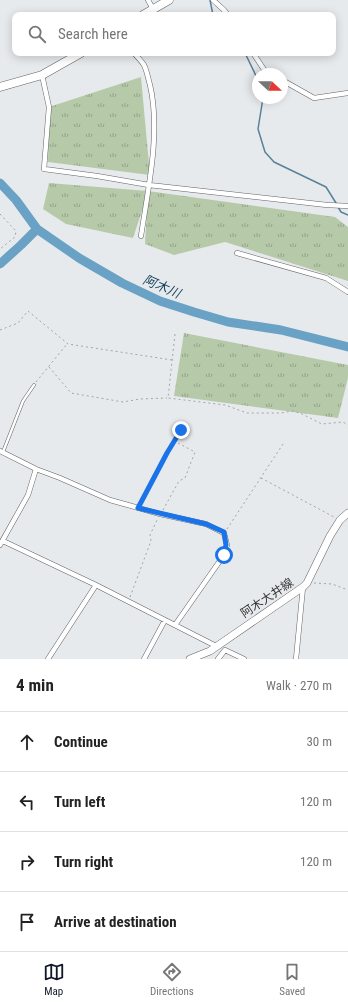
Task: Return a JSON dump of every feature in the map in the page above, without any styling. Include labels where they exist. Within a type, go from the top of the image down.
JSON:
[{"type":"highway","points":[[149,12],[169,0]]},
{"type":"highway","points":[[0,87],[42,75],[76,56]]},
{"type":"main road","name":"阿木大井線","points":[[190,659],[206,653],[305,585],[330,536],[340,520],[348,513]]},
{"type":"street","points":[[148,0],[153,10]]},
{"type":"street","points":[[213,0],[226,12]]},
{"type":"street","points":[[136,56],[143,64],[147,73],[153,98],[155,120],[149,185],[141,236]]},
{"type":"street","points":[[255,56],[263,68]]},
{"type":"street","points":[[42,75],[49,107],[44,169],[149,185],[345,206]]},
{"type":"street","points":[[288,83],[314,98],[348,93]]},
{"type":"street","points":[[237,254],[326,278],[348,292]]},
{"type":"street","points":[[1,452],[36,469],[110,500],[206,524],[224,532],[226,545],[224,555],[175,625]]},
{"type":"street","points":[[36,469],[28,495],[1,543],[96,585],[216,646]]},
{"type":"street","points":[[48,659],[96,585]]},
{"type":"street","points":[[296,659],[305,585]]},
{"type":"street","points":[[144,659],[165,620]]},
{"type":"street","points":[[218,659],[225,650],[244,659]]},
{"type":"lane","points":[[1,452],[23,401],[34,385]]},
{"type":"path","points":[[0,214],[16,231],[15,237],[0,249]]},
{"type":"path","points":[[0,330],[18,323],[28,311],[68,344],[172,360]]},
{"type":"path","points":[[168,398],[176,334]]},
{"type":"path","points":[[34,385],[68,344]]},
{"type":"path","points":[[49,367],[72,393],[123,402],[140,399],[168,398],[225,405],[247,412],[281,413],[292,410],[322,424],[343,422],[348,425]]},
{"type":"path","points":[[138,508],[181,430]]},
{"type":"path","points":[[224,532],[283,444]]},
{"type":"path","points":[[260,478],[340,520]]},
{"type":"path","points":[[305,585],[332,584],[348,590]]},
{"type":"green space","points":[[141,77],[150,175],[48,162],[49,107]]},
{"type":"green space","points":[[49,183],[148,191],[335,217],[348,227],[348,281],[225,242],[174,255],[145,244],[148,193],[133,238],[66,224],[43,209]]},
{"type":"green space","points":[[184,333],[348,365],[348,378],[338,418],[174,396]]},
{"type":"waterway","points":[[210,0],[212,12]]},
{"type":"waterway","points":[[246,56],[252,68]]},
{"type":"waterway","points":[[262,104],[258,129],[265,152],[274,162],[326,187],[336,203]]},
{"type":"waterway","name":"阿木川","points":[[0,183],[16,200],[37,229],[79,258],[122,283],[160,301],[228,322],[281,330],[348,347]]},
{"type":"waterway","points":[[338,207],[341,212],[348,215]]},
{"type":"waterway","points":[[0,264],[37,229]]},
{"type":"route","points":[[181,430],[138,508],[206,524],[224,532],[226,545],[224,555]]}]
